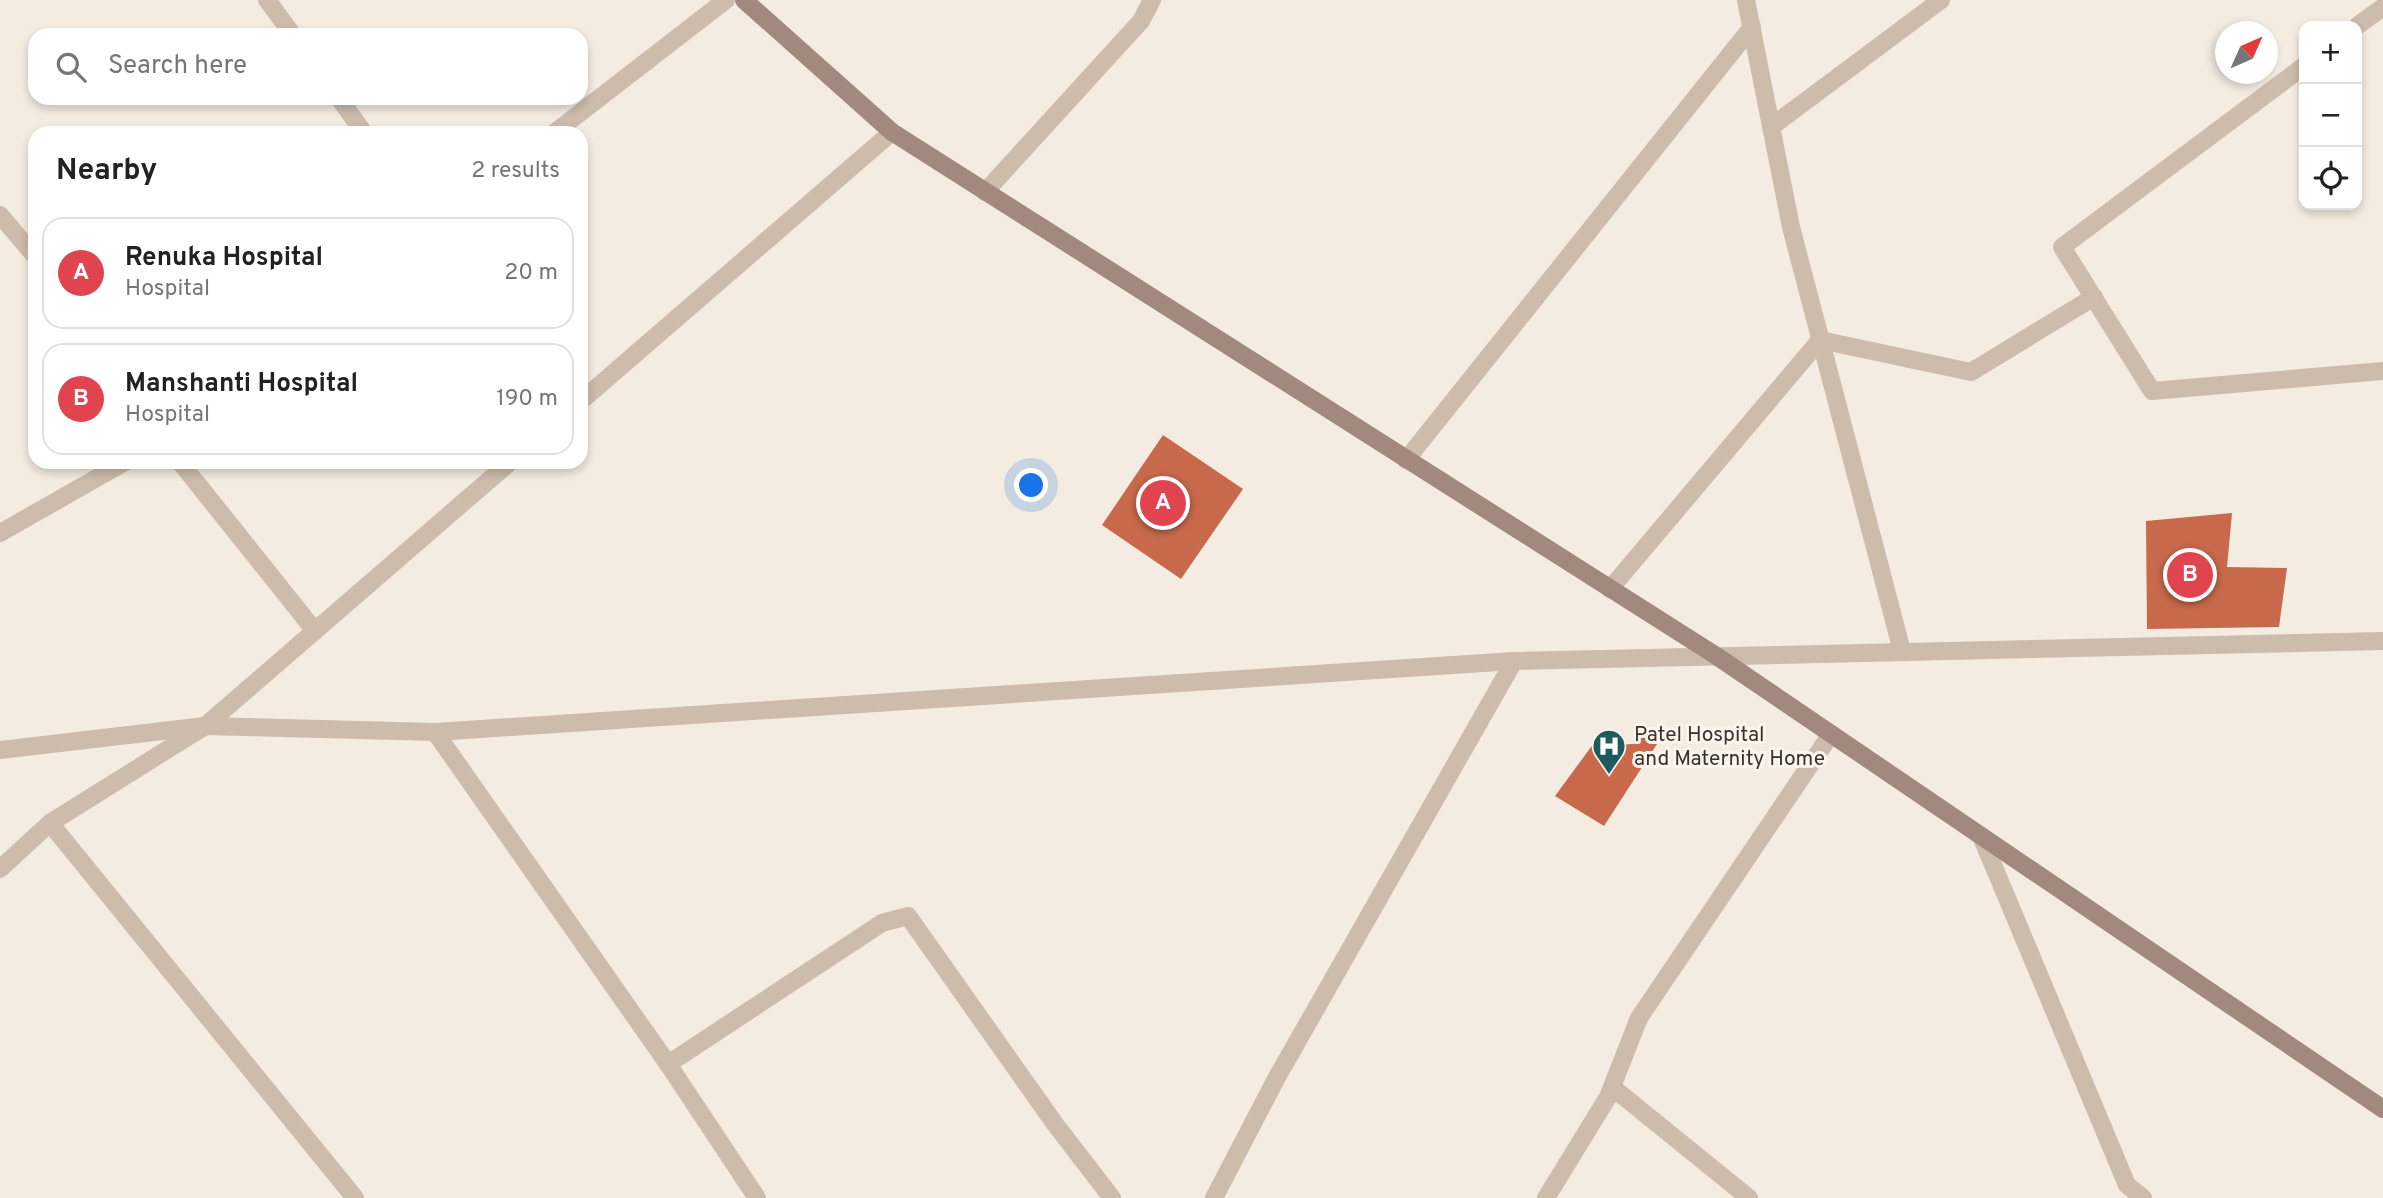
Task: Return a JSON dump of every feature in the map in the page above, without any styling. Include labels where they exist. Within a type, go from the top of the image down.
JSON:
[{"type":"main road","points":[[744,0],[892,132],[1715,655],[2383,1109]]},
{"type":"street","points":[[267,0],[288,28]]},
{"type":"street","points":[[563,126],[726,0]]},
{"type":"street","points":[[985,192],[1140,21],[1152,0]]},
{"type":"street","points":[[1746,0],[1791,227],[1902,651]]},
{"type":"street","points":[[1771,127],[1941,0]]},
{"type":"street","points":[[2362,22],[2383,7]]},
{"type":"street","points":[[1406,460],[1752,27]]},
{"type":"street","points":[[2299,70],[2062,247],[2152,391],[2383,371]]},
{"type":"street","points":[[344,105],[359,126]]},
{"type":"street","points":[[588,395],[892,132]]},
{"type":"street","points":[[0,215],[28,248]]},
{"type":"street","points":[[1820,340],[1971,372],[2094,297]]},
{"type":"street","points":[[1610,589],[1820,340]]},
{"type":"street","points":[[0,533],[113,469]]},
{"type":"street","points":[[186,469],[315,631]]},
{"type":"street","points":[[0,869],[50,824],[205,726],[502,469]]},
{"type":"street","points":[[0,750],[205,726],[435,732],[1514,661],[2383,641]]},
{"type":"street","points":[[1214,1198],[1283,1067],[1514,661]]},
{"type":"street","points":[[435,732],[668,1064],[757,1198]]},
{"type":"street","points":[[1546,1198],[1612,1087],[1639,1018],[1831,734]]},
{"type":"street","points":[[50,824],[355,1198]]},
{"type":"street","points":[[1981,836],[2127,1185],[2143,1198]]},
{"type":"street","points":[[668,1064],[882,923],[908,916],[1055,1124],[1112,1198]]},
{"type":"street","points":[[1612,1087],[1749,1198]]},
{"type":"building","points":[[1163,435],[1243,489],[1181,579],[1102,525]]},
{"type":"building","points":[[2232,513],[2227,567],[2287,568],[2279,627],[2147,629],[2146,521]]},
{"type":"building","points":[[1646,733],[1659,741],[1604,826],[1555,796],[1594,743],[1598,746],[1633,744]]},
{"type":"place","name":"Renuka Hospital","points":[[1163,503]]},
{"type":"place","name":"Manshanti Hospital","points":[[2190,575]]},
{"type":"place","name":"Patel Hospital and Maternity Home","points":[[1609,776]]}]
